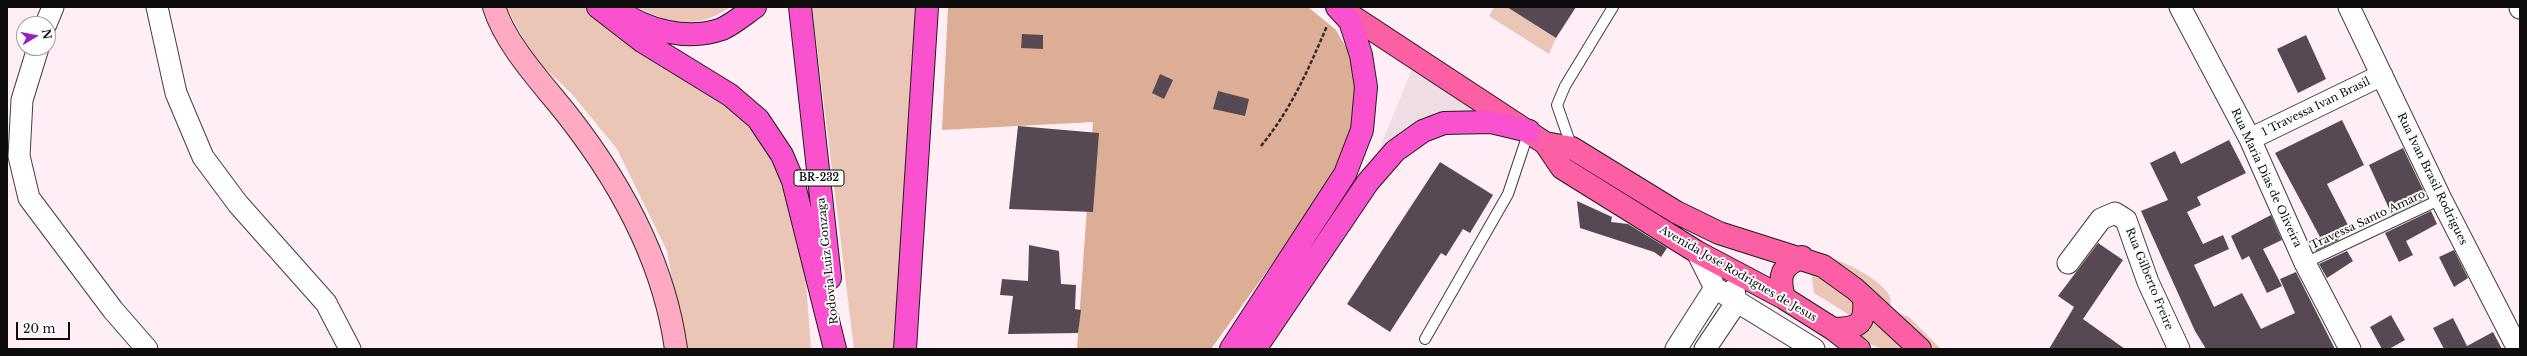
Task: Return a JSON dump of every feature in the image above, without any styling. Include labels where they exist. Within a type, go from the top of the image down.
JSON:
[{"type":"highway","points":[[598,7],[642,41],[730,95],[758,119],[782,155],[792,181],[836,349]]},
{"type":"highway","points":[[616,7],[661,31],[700,34],[723,28],[755,7]]},
{"type":"highway","name":"Rodovia Luiz Gonzaga","points":[[800,7],[836,349]]},
{"type":"highway","points":[[905,349],[927,7]]},
{"type":"highway","points":[[1231,349],[1345,174],[1362,130],[1366,87],[1361,54],[1350,21],[1335,12]]},
{"type":"highway","points":[[1255,349],[1368,182],[1395,151],[1423,131],[1444,123],[1491,122],[1537,137]]},
{"type":"main road","points":[[1335,12],[1537,137]]},
{"type":"main road","name":"Avenida José Rodrigues de Jesus","points":[[1537,137],[1572,148],[1683,216],[1719,233],[1802,258],[1833,272],[1920,349]]},
{"type":"main road","name":"Avenida José Rodrigues de Jesus","points":[[1537,137],[1562,168],[1696,252],[1784,298],[1833,329],[1859,349]]},
{"type":"main road","points":[[1784,298],[1781,285],[1782,273],[1788,264],[1802,258]]},
{"type":"main road","points":[[1833,329],[1851,328],[1861,323],[1865,313],[1864,299]]},
{"type":"street","points":[[157,7],[176,93],[203,157],[238,204],[326,303],[350,349]]},
{"type":"street","points":[[494,7],[523,57],[596,152],[622,193],[644,237],[672,325],[676,349]]},
{"type":"street","name":"Rua Maria Dias de Oliveira","points":[[2180,7],[2250,139],[2305,263],[2350,349]]},
{"type":"street","name":"Rua Ivan Brasil Rodrigues","points":[[2349,7],[2442,199],[2518,349]]},
{"type":"street","points":[[36,56],[22,100],[19,156],[28,198],[99,292],[147,349]]},
{"type":"street","name":"1 Travessa Ivan Brasil","points":[[2250,139],[2382,75]]},
{"type":"street","name":"Rua Gilberto Freire","points":[[2068,264],[2101,219],[2115,212],[2126,220],[2148,282],[2179,349]]},
{"type":"street","points":[[1696,252],[1716,288],[1736,303],[1814,349]]},
{"type":"street","points":[[1705,349],[1736,303],[1732,270]]},
{"type":"street","points":[[1676,349],[1716,288]]},
{"type":"lane","points":[[1572,148],[1557,105],[1565,86],[1613,7]]},
{"type":"lane","points":[[1425,339],[1508,194],[1537,137]]},
{"type":"lane","name":"Travessa Santo Amaro","points":[[2305,263],[2442,199]]},
{"type":"path","points":[[1261,146],[1282,120],[1304,78],[1335,12]]},
{"type":"shaded area","points":[[506,7],[586,7],[749,123],[777,164],[804,257],[811,349],[684,349],[667,251],[617,149],[572,94],[535,59]]},
{"type":"shaded area","points":[[637,7],[730,7],[707,19],[695,22],[684,22],[672,21]]},
{"type":"shaded area","points":[[812,7],[920,7],[898,349],[854,349]]},
{"type":"shaded area","points":[[948,7],[1308,7],[1336,30],[1348,51],[1359,92],[1356,135],[1336,175],[1211,349],[1077,349],[1093,122],[942,130]]},
{"type":"shaded area","points":[[1494,7],[1507,7],[1556,38],[1549,54],[1489,16]]},
{"type":"shaded area","points":[[1413,67],[1484,113],[1390,146],[1377,154]]},
{"type":"shaded area","points":[[1830,257],[1845,263],[1880,284],[1890,297],[1891,310],[1909,317],[1941,349],[1882,349],[1833,329],[1861,322],[1814,293],[1811,271],[1817,262]]},
{"type":"building","points":[[1507,7],[1576,7],[1556,38]]},
{"type":"building","points":[[1022,34],[1043,35],[1043,49],[1021,48]]},
{"type":"building","points":[[2306,35],[2326,79],[2298,93],[2277,49]]},
{"type":"building","points":[[1160,74],[1173,80],[1164,99],[1152,93]]},
{"type":"building","points":[[1218,91],[1249,99],[1245,116],[1213,109]]},
{"type":"building","points":[[2342,120],[2364,165],[2327,184],[2351,231],[2338,238],[2339,240],[2316,251],[2312,240],[2320,237],[2275,153]]},
{"type":"building","points":[[1018,126],[1099,133],[1093,212],[1009,209]]},
{"type":"building","points":[[2229,140],[2246,173],[2197,197],[2201,205],[2187,212],[2203,244],[2223,235],[2229,249],[2194,265],[2214,307],[2242,293],[2261,329],[2295,313],[2280,279],[2296,272],[2335,349],[2206,349],[2195,331],[2141,211],[2168,200],[2150,163],[2175,151],[2181,164]]},
{"type":"building","points":[[2403,148],[2426,196],[2425,199],[2392,215],[2369,165]]},
{"type":"building","points":[[1440,162],[1493,195],[1470,233],[1463,229],[1446,256],[1441,253],[1390,332],[1347,304]]},
{"type":"building","points":[[1577,201],[1612,217],[1611,222],[1628,224],[1667,248],[1661,257],[1654,252],[1580,228]]},
{"type":"building","points":[[2431,211],[2437,224],[2406,241],[2413,255],[2399,262],[2385,233]]},
{"type":"building","points":[[2271,215],[2282,240],[2263,249],[2282,286],[2267,293],[2249,256],[2242,260],[2231,236]]},
{"type":"building","points":[[2098,243],[2123,260],[2083,319],[2125,349],[2049,349],[2074,307],[2058,296]]},
{"type":"building","points":[[1029,245],[1059,251],[1061,284],[1076,285],[1075,309],[1081,310],[1078,333],[1008,334],[1013,296],[1000,295],[1002,279],[1028,281]]},
{"type":"building","points":[[2454,250],[2468,278],[2454,287],[2439,257]]},
{"type":"building","points":[[2347,251],[2353,261],[2327,278],[2319,264]]},
{"type":"building","points":[[2391,315],[2405,340],[2389,349],[2382,349],[2370,327]]},
{"type":"building","points":[[2453,318],[2467,346],[2493,332],[2502,349],[2444,349],[2433,328]]}]
